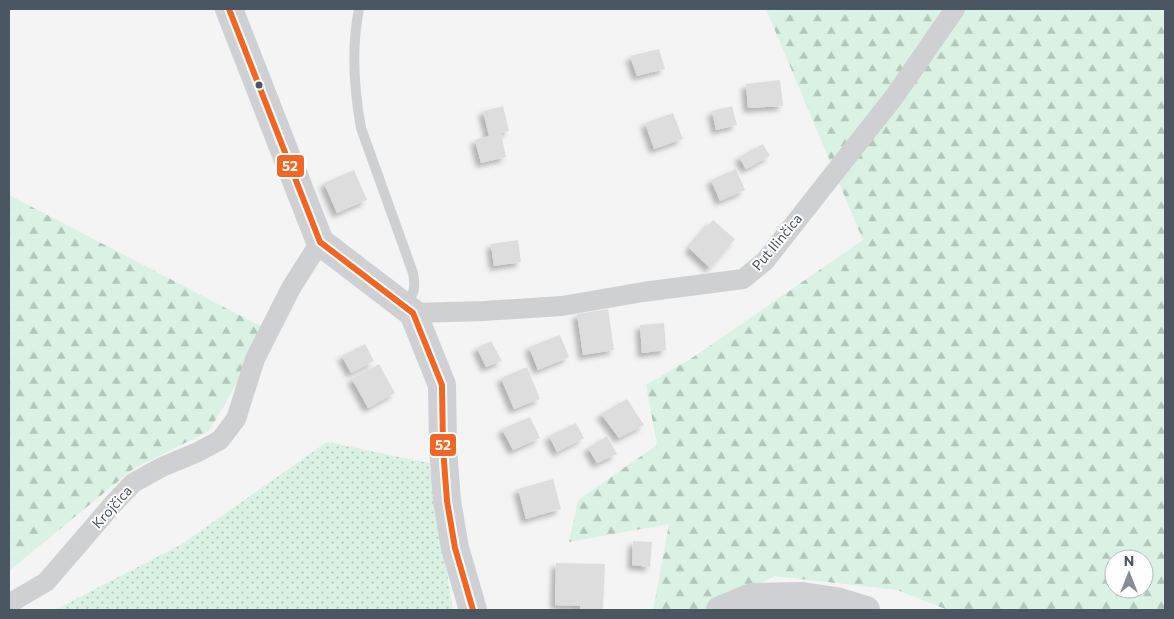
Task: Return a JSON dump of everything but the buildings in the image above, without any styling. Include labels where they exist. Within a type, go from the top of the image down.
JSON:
[{"type":"main road","points":[[229,9],[320,242],[409,310],[442,385],[446,501],[455,548],[473,610]]},
{"type":"main road","points":[[720,610],[752,597],[802,596],[836,601],[866,610]]},
{"type":"street","name":"Put Ilinčica","points":[[409,310],[484,311],[562,306],[643,292],[744,279],[765,261],[894,97],[955,9]]},
{"type":"street","name":"Krojčica","points":[[9,602],[46,582],[114,502],[133,483],[220,440],[236,420],[255,359],[291,288],[320,242]]},
{"type":"lane","points":[[359,9],[354,42],[358,110],[361,128],[413,273],[415,283],[409,310]]},
{"type":"green space","points":[[766,9],[1165,9],[1165,610],[948,610],[897,590],[775,576],[704,610],[653,610],[669,524],[569,542],[578,500],[657,445],[646,385],[695,356],[863,240]]},
{"type":"green space","points":[[9,195],[268,330],[209,431],[133,469],[9,571]]},
{"type":"green space","points":[[327,442],[429,463],[453,610],[55,610],[182,544]]},
{"type":"transit line","name":"52","points":[[229,9],[320,242],[413,313],[442,385],[443,448],[447,501],[455,548],[473,610]]}]
